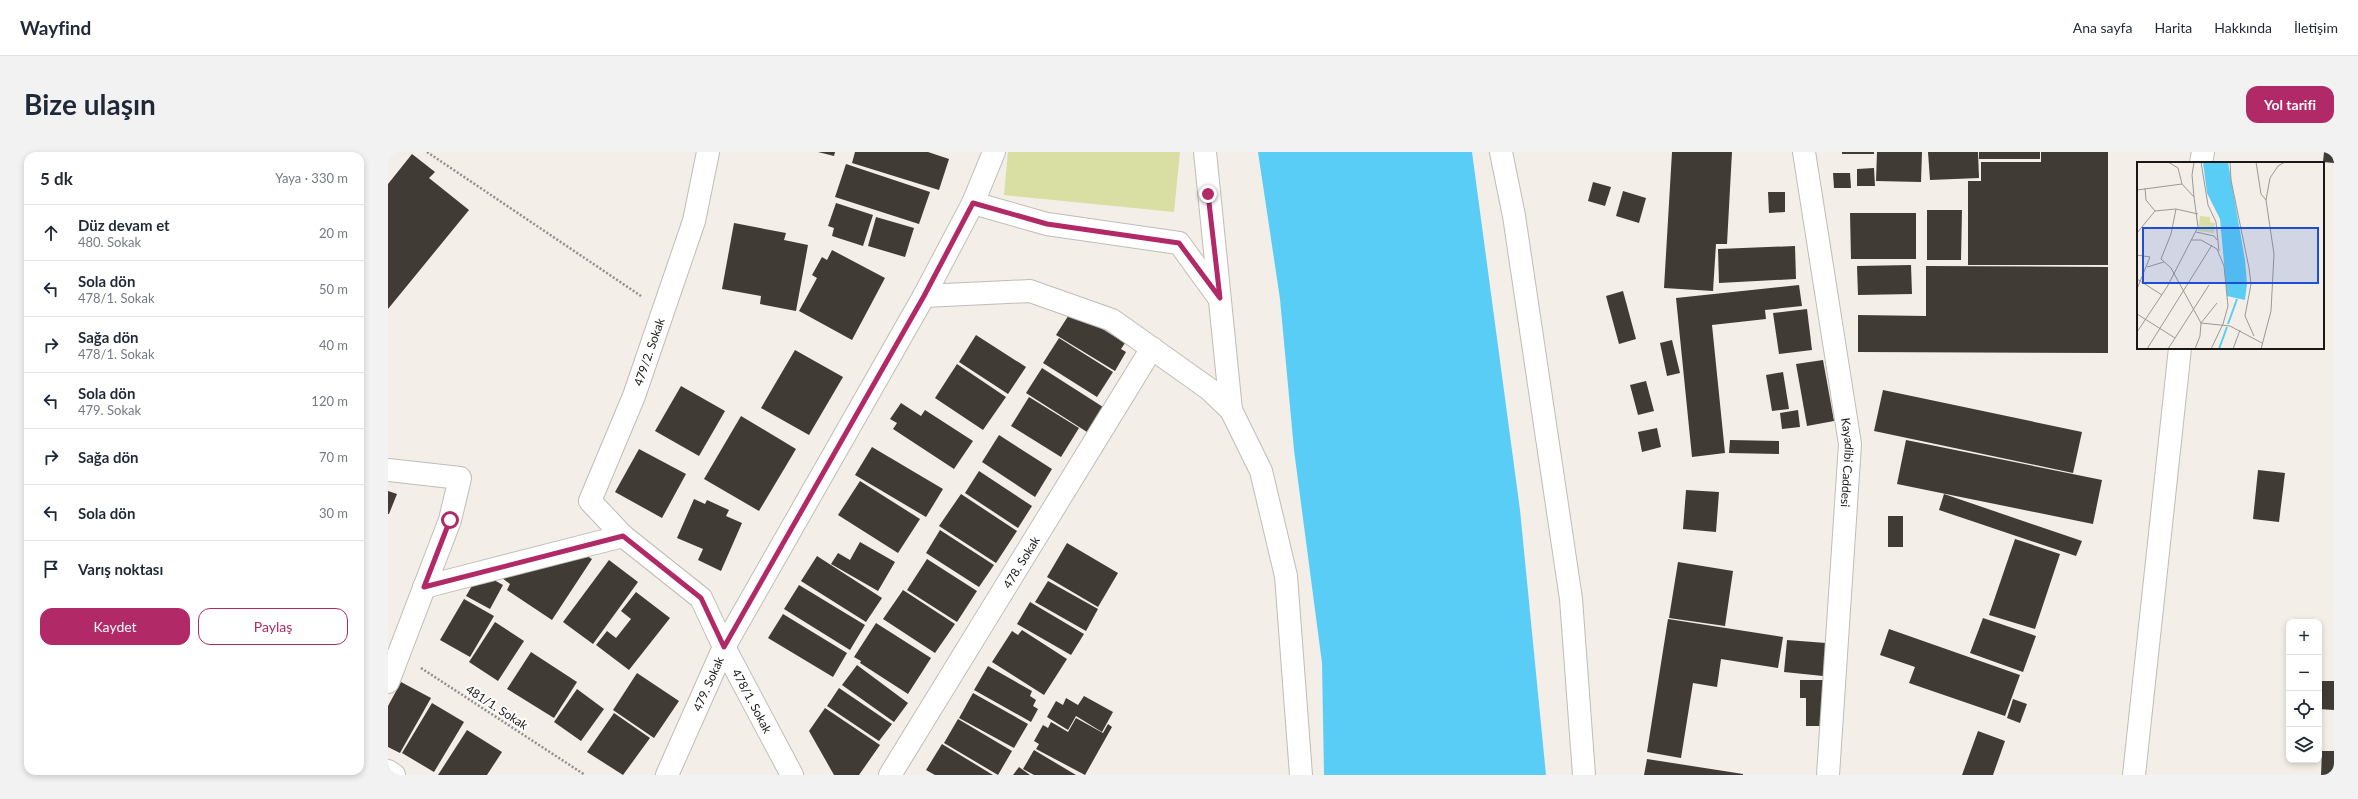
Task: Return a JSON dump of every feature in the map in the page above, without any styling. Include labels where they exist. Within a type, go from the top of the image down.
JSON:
[{"type":"street","name":"479/2. Sokak","points":[[623,536],[590,501],[634,396],[694,221],[708,152]]},
{"type":"street","name":"479. Sokak","points":[[667,775],[724,647],[924,296],[973,203],[994,152]]},
{"type":"street","points":[[1205,152],[1232,410],[1261,471],[1286,576],[1302,775]]},
{"type":"street","points":[[1501,152],[1514,216],[1571,599],[1584,775]]},
{"type":"street","name":"Kayadibi Caddesi","points":[[1804,152],[1850,444],[1828,775]]},
{"type":"street","points":[[2201,162],[2203,152]]},
{"type":"street","points":[[973,203],[1047,224],[1179,243],[1220,298]]},
{"type":"street","points":[[924,296],[1030,292],[1112,320],[1209,389],[1232,410]]},
{"type":"street","name":"478. Sokak","points":[[890,775],[1152,348]]},
{"type":"street","points":[[2134,775],[2180,349]]},
{"type":"street","points":[[388,470],[460,478],[450,520],[388,682]]},
{"type":"street","points":[[424,587],[623,536]]},
{"type":"street","name":"478/1. Sokak","points":[[623,536],[701,598],[724,647],[792,775]]},
{"type":"street","points":[[388,771],[394,775]]},
{"type":"path","points":[[428,152],[663,310]]},
{"type":"path","name":"481/1. Sokak","points":[[399,654],[585,775]]},
{"type":"green space","points":[[1008,152],[1180,152],[1174,212],[1004,195]]},
{"type":"water","points":[[1258,152],[1472,152],[1520,510],[1546,775],[1324,775],[1322,663],[1294,450],[1280,299]]},
{"type":"building","points":[[818,152],[835,152],[834,156]]},
{"type":"building","points":[[855,152],[928,152],[949,159],[939,190],[852,163]]},
{"type":"building","points":[[1672,152],[1732,152],[1727,244],[1716,244],[1713,291],[1664,288]]},
{"type":"building","points":[[1842,152],[1874,152],[1874,154],[1842,154]]},
{"type":"building","points":[[1877,152],[1922,152],[1921,182],[1876,181]]},
{"type":"building","points":[[1928,152],[1978,152],[1979,178],[1930,180]]},
{"type":"building","points":[[1979,152],[2040,152],[2040,159],[1979,159]]},
{"type":"building","points":[[2041,152],[2108,152],[2108,265],[1968,265],[1968,181],[1981,181],[1981,162],[2041,162]]},
{"type":"building","points":[[2324,152],[2334,152],[2334,163],[2323,162]]},
{"type":"building","points":[[412,154],[435,172],[429,178],[469,210],[388,309],[388,184]]},
{"type":"building","points":[[846,164],[930,192],[919,224],[835,197]]},
{"type":"building","points":[[1874,168],[1875,186],[1857,186],[1857,169]]},
{"type":"building","points":[[1833,173],[1850,173],[1851,188],[1834,188]]},
{"type":"building","points":[[1593,182],[1611,187],[1605,206],[1588,201]]},
{"type":"building","points":[[1623,191],[1646,198],[1639,223],[1616,216]]},
{"type":"building","points":[[1768,192],[1785,192],[1785,212],[1769,213]]},
{"type":"building","points":[[836,203],[873,215],[863,246],[832,236],[834,228],[828,226]]},
{"type":"building","points":[[1927,210],[1962,210],[1961,260],[1927,260]]},
{"type":"building","points":[[1850,213],[1916,213],[1916,259],[1851,259]]},
{"type":"building","points":[[876,217],[914,228],[905,257],[868,246]]},
{"type":"building","points":[[734,223],[786,233],[784,240],[808,245],[796,311],[760,304],[761,296],[722,289]]},
{"type":"building","points":[[1795,246],[1796,279],[1719,283],[1718,249]]},
{"type":"building","points":[[832,250],[885,278],[852,340],[799,311],[817,278],[812,275],[822,257],[827,260]]},
{"type":"building","points":[[1911,265],[1912,294],[1858,295],[1857,266]]},
{"type":"building","points":[[1926,266],[2108,267],[2108,353],[1858,352],[1858,315],[1926,316]]},
{"type":"building","points":[[1799,285],[1802,306],[1765,310],[1766,319],[1712,325],[1725,453],[1692,457],[1676,298]]},
{"type":"building","points":[[1623,291],[1636,339],[1619,344],[1606,296]]},
{"type":"building","points":[[1807,309],[1812,350],[1779,354],[1773,313]]},
{"type":"building","points":[[1072,310],[1125,343],[1121,349],[1126,352],[1115,371],[1056,335]]},
{"type":"building","points":[[976,335],[1026,367],[1008,394],[959,362]]},
{"type":"building","points":[[1059,338],[1113,372],[1097,397],[1043,363]]},
{"type":"building","points":[[1672,340],[1680,373],[1667,376],[1660,343]]},
{"type":"building","points":[[795,350],[843,377],[809,435],[761,408]]},
{"type":"building","points":[[1823,360],[1834,421],[1807,426],[1796,364]]},
{"type":"building","points":[[957,364],[1006,397],[983,430],[935,398]]},
{"type":"building","points":[[1042,368],[1103,407],[1087,432],[1026,393]]},
{"type":"building","points":[[1783,372],[1789,409],[1772,411],[1766,375]]},
{"type":"building","points":[[1646,381],[1654,411],[1638,415],[1630,385]]},
{"type":"building","points":[[681,386],[725,411],[699,456],[655,431]]},
{"type":"building","points":[[1883,390],[2082,432],[2073,473],[1874,431]]},
{"type":"building","points":[[1029,397],[1079,428],[1061,457],[1011,426]]},
{"type":"building","points":[[901,403],[921,416],[925,410],[973,441],[954,469],[893,429],[897,423],[890,419]]},
{"type":"building","points":[[1798,410],[1800,427],[1782,429],[1780,413]]},
{"type":"building","points":[[741,416],[796,449],[759,511],[704,479]]},
{"type":"building","points":[[1657,428],[1661,447],[1642,452],[1638,432]]},
{"type":"building","points":[[999,435],[1052,469],[1035,497],[982,462]]},
{"type":"building","points":[[1730,440],[1779,441],[1779,454],[1729,453]]},
{"type":"building","points":[[1906,440],[2102,480],[2093,524],[1897,484]]},
{"type":"building","points":[[872,447],[943,489],[926,517],[855,475]]},
{"type":"building","points":[[639,449],[686,474],[662,518],[615,492]]},
{"type":"building","points":[[2258,470],[2285,473],[2279,522],[2253,519]]},
{"type":"building","points":[[979,471],[1032,506],[1018,528],[965,493]]},
{"type":"building","points":[[860,481],[920,519],[898,553],[838,515]]},
{"type":"building","points":[[1686,490],[1719,492],[1716,532],[1683,529]]},
{"type":"building","points":[[388,491],[397,494],[389,514],[388,514]]},
{"type":"building","points":[[961,494],[1017,531],[996,563],[939,526]]},
{"type":"building","points":[[1944,494],[2082,541],[2076,556],[1939,510]]},
{"type":"building","points":[[694,499],[705,504],[707,500],[729,510],[726,516],[742,523],[721,571],[698,560],[703,549],[677,538]]},
{"type":"building","points":[[1888,516],[1903,516],[1903,547],[1888,547]]},
{"type":"building","points":[[940,530],[994,565],[979,587],[926,553]]},
{"type":"building","points":[[2015,539],[2060,554],[2035,629],[1989,615]]},
{"type":"building","points":[[860,542],[895,562],[878,591],[831,564],[838,553],[850,560]]},
{"type":"building","points":[[1067,543],[1118,573],[1098,607],[1047,577]]},
{"type":"building","points":[[582,553],[592,559],[552,620],[507,590],[510,584],[502,578],[507,572]]},
{"type":"building","points":[[817,556],[882,598],[866,622],[801,581]]},
{"type":"building","points":[[927,559],[977,591],[957,622],[907,590]]},
{"type":"building","points":[[609,560],[638,582],[593,644],[563,622]]},
{"type":"building","points":[[1678,562],[1733,571],[1725,626],[1669,618]]},
{"type":"building","points":[[485,575],[503,585],[490,609],[466,596],[476,579]]},
{"type":"building","points":[[1048,581],[1098,609],[1086,631],[1035,602]]},
{"type":"building","points":[[799,585],[865,625],[850,650],[784,609]]},
{"type":"building","points":[[903,590],[955,624],[935,653],[883,619]]},
{"type":"building","points":[[636,592],[670,618],[629,670],[596,645],[607,631],[616,638],[631,619],[621,611]]},
{"type":"building","points":[[464,599],[494,616],[470,657],[440,640]]},
{"type":"building","points":[[1030,602],[1084,634],[1071,655],[1017,624]]},
{"type":"building","points":[[783,614],[847,653],[833,677],[768,638]]},
{"type":"building","points":[[1983,618],[2036,636],[2023,672],[1970,653]]},
{"type":"building","points":[[1668,619],[1783,637],[1778,668],[1721,659],[1717,687],[1693,683],[1681,758],[1647,752]]},
{"type":"building","points":[[495,622],[524,641],[498,681],[469,662]]},
{"type":"building","points":[[876,623],[931,658],[908,694],[860,663],[861,661],[854,657]]},
{"type":"building","points":[[1889,629],[2020,675],[2005,716],[1909,683],[1915,667],[1880,655]]},
{"type":"building","points":[[1022,630],[1067,659],[1044,695],[992,662],[1012,631],[1018,635]]},
{"type":"building","points":[[1787,640],[1826,643],[1823,676],[1784,672]]},
{"type":"building","points":[[531,652],[577,682],[554,718],[507,689]]},
{"type":"building","points":[[857,665],[908,703],[894,722],[842,685]]},
{"type":"building","points":[[988,666],[1032,691],[1030,696],[1036,700],[1033,706],[1038,709],[1031,722],[974,690]]},
{"type":"building","points":[[637,673],[679,701],[654,738],[613,710]]},
{"type":"building","points":[[1800,680],[1828,680],[1827,726],[1806,726],[1806,698],[1800,698]]},
{"type":"building","points":[[2322,681],[2334,681],[2334,710],[2322,709]]},
{"type":"building","points":[[401,682],[431,698],[400,753],[388,747],[388,706]]},
{"type":"building","points":[[839,688],[892,724],[879,741],[827,706]]},
{"type":"building","points":[[577,689],[604,709],[581,741],[554,722]]},
{"type":"building","points":[[973,693],[1028,724],[1014,748],[959,718]]},
{"type":"building","points":[[1084,696],[1113,712],[1102,732],[1076,716],[1068,730],[1047,717],[1056,701],[1063,705],[1066,698],[1078,705]]},
{"type":"building","points":[[2013,699],[2027,704],[2020,723],[2007,718]]},
{"type":"building","points":[[432,703],[464,722],[434,772],[402,753]]},
{"type":"building","points":[[825,708],[880,745],[859,775],[834,775],[809,731]]},
{"type":"building","points":[[614,713],[650,738],[623,775],[587,752]]},
{"type":"building","points":[[1076,718],[1103,733],[1108,724],[1112,727],[1085,775],[1036,749],[1039,744],[1034,741],[1043,725],[1048,728],[1051,722],[1068,732]]},
{"type":"building","points":[[958,719],[1012,751],[998,775],[944,743]]},
{"type":"building","points":[[467,730],[502,752],[487,775],[438,775]]},
{"type":"building","points":[[1978,731],[2005,741],[1993,775],[1962,775]]},
{"type":"building","points":[[942,744],[993,775],[935,775],[926,770]]},
{"type":"building","points":[[1034,750],[1076,775],[1034,775],[1023,769]]},
{"type":"building","points":[[2322,751],[2334,751],[2334,775],[2321,775]]},
{"type":"building","points":[[1647,759],[1743,774],[1743,775],[1644,775]]},
{"type":"building","points":[[1019,767],[1030,775],[1013,775]]},
{"type":"route","points":[[450,520],[424,587],[623,536],[701,598],[724,647],[924,296],[973,203],[1047,224],[1179,243],[1220,298],[1208,194]]}]
